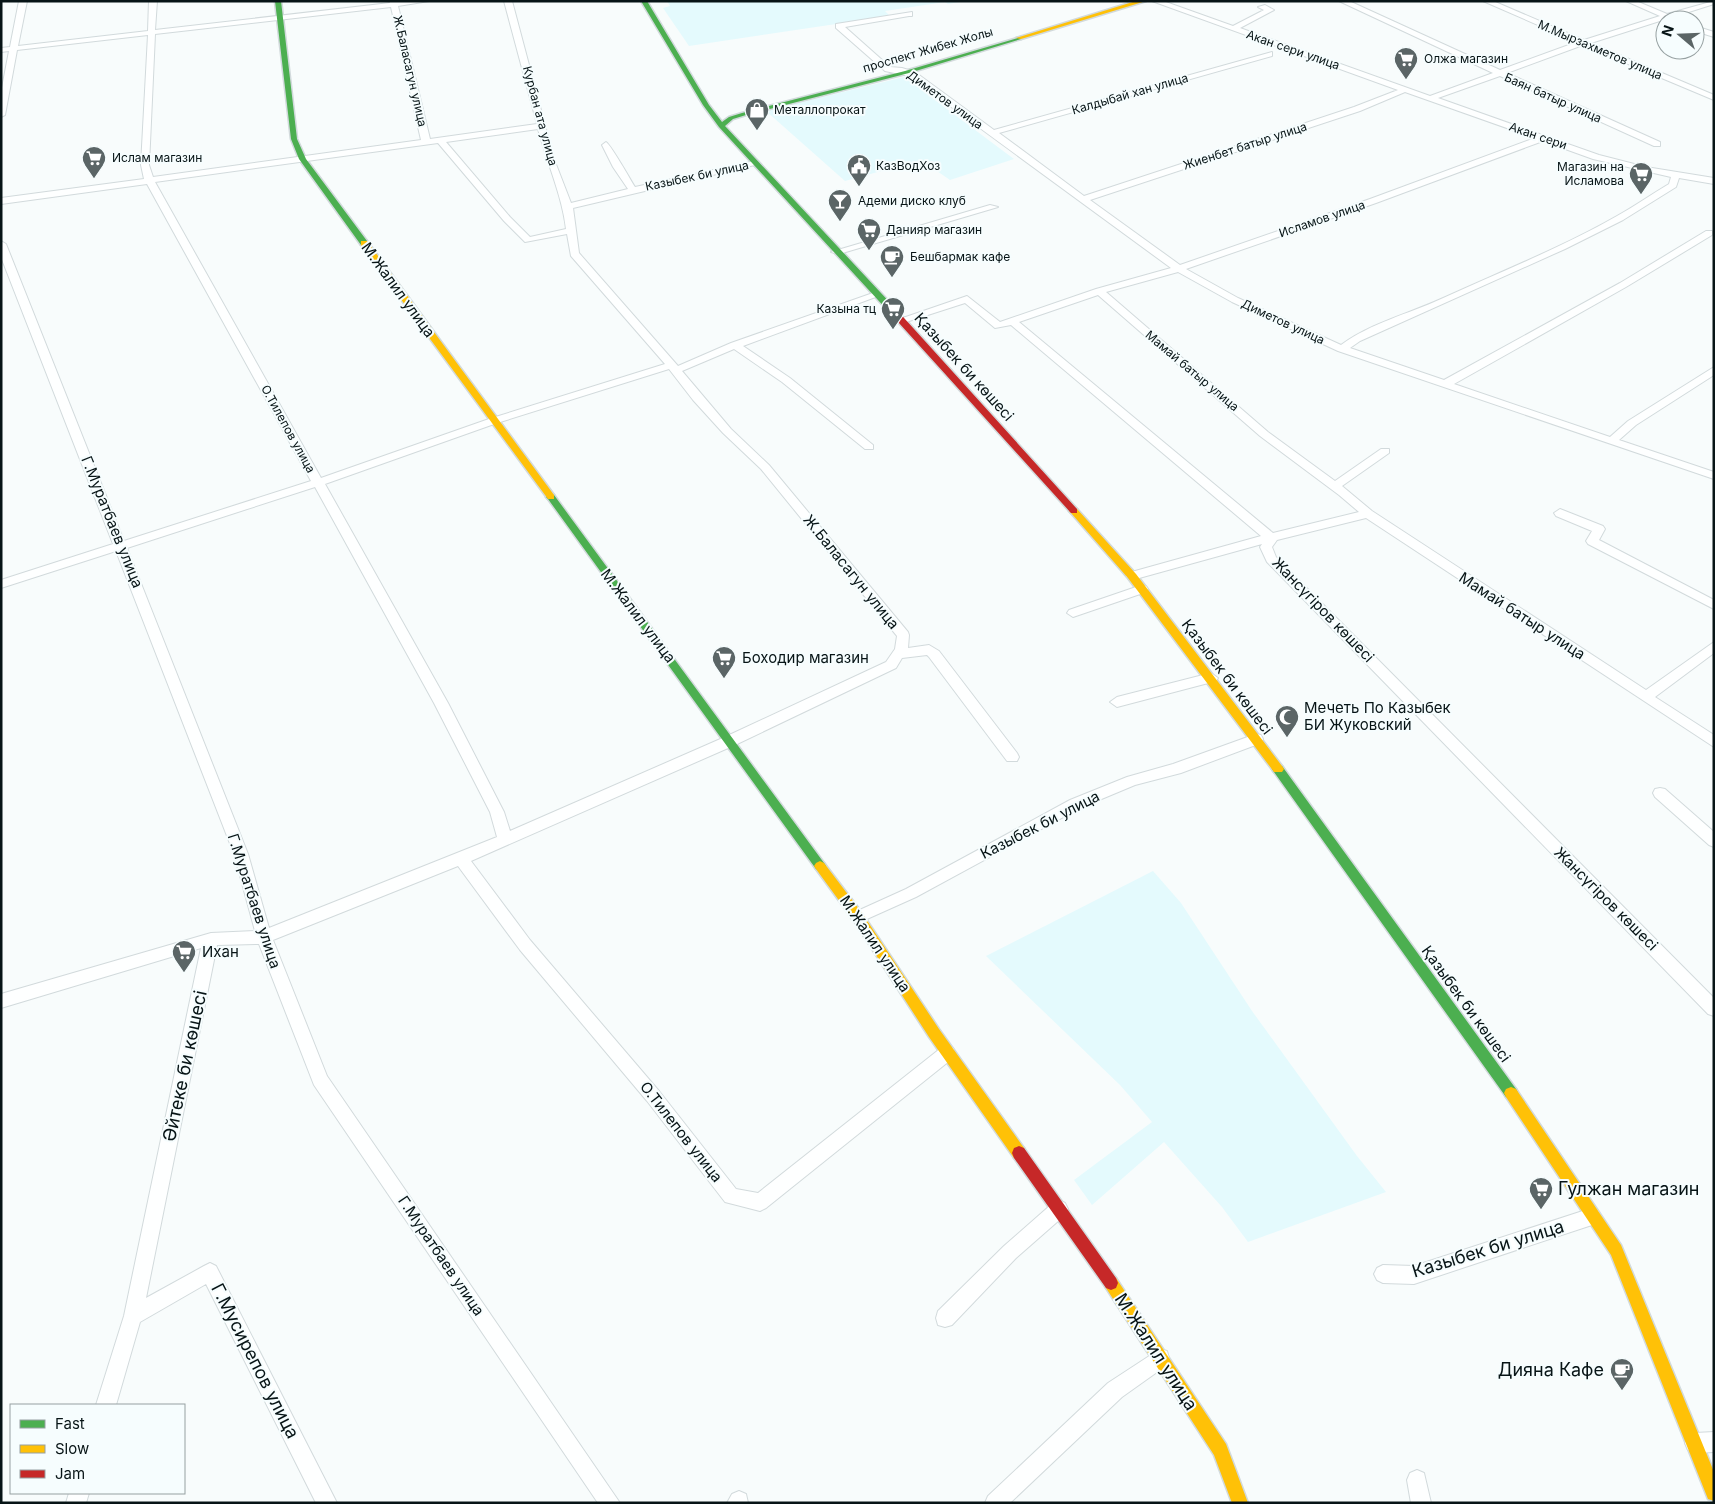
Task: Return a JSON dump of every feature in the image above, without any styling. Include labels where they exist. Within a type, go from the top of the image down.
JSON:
[{"type":"street","points":[[1,115],[23,1]]},
{"type":"street","name":"О.Тилепов улица","points":[[153,1],[146,165],[150,180],[440,703],[498,812],[505,839]]},
{"type":"street","name":"М.Жалил улица","points":[[278,1],[294,139],[303,159],[858,917],[947,1053],[1059,1209],[1220,1450],[1240,1503]]},
{"type":"street","points":[[1,50],[279,19],[394,3],[426,1]]},
{"type":"street","name":"Курбан ата улица","points":[[508,1],[543,126],[550,159],[568,206],[570,231]]},
{"type":"street","name":"Қазыбек би көшесі","points":[[644,1],[706,105],[721,126],[876,295],[902,320],[1132,576],[1256,739],[1484,1053],[1592,1217],[1616,1250],[1704,1442],[1714,1492]]},
{"type":"street","name":"проспект Жибек Жолы","points":[[706,105],[730,108],[749,106],[904,71],[1131,1]]},
{"type":"street","name":"проспект Жибек Жолы","points":[[721,126],[731,118],[744,114],[904,71],[1143,1]]},
{"type":"street","name":"Акан сери улица","points":[[1155,1],[1430,98]]},
{"type":"street","name":"Баян батыр улица","points":[[1342,1],[1656,144]]},
{"type":"street","name":"М.Мырзахметов улица","points":[[1486,1],[1714,98]]},
{"type":"street","points":[[1629,1],[1655,11]]},
{"type":"street","points":[[1693,10],[1714,2]]},
{"type":"street","name":"Ж.Баласагун улица","points":[[394,3],[426,142]]},
{"type":"street","points":[[1233,28],[1270,10],[1262,6]]},
{"type":"street","name":"Диметов улица","points":[[908,14],[839,26],[888,69],[904,71],[1178,268],[1235,300],[1342,349],[1714,476]]},
{"type":"street","points":[[1430,98],[1582,43],[1655,23]]},
{"type":"street","name":"Калдыбай хан улица","points":[[991,133],[1269,54]]},
{"type":"street","name":"Жиенбет батыр улица","points":[[1084,199],[1357,109],[1394,96],[1405,89]]},
{"type":"street","name":"Акан сери","points":[[1430,98],[1620,164],[1714,181]]},
{"type":"street","points":[[1,201],[543,126]]},
{"type":"street","name":"Исламов улица","points":[[1012,321],[1099,291],[1178,268],[1374,201],[1543,138]]},
{"type":"street","name":"Ж.Баласагун улица","points":[[440,140],[507,219],[528,240],[570,231],[574,254],[674,367],[727,431],[765,467],[903,636],[898,654]]},
{"type":"street","name":"Казыбек би улица","points":[[606,145],[634,190],[755,164]]},
{"type":"street","points":[[1342,349],[1356,339],[1392,322],[1513,271],[1620,218],[1673,185],[1676,175]]},
{"type":"street","points":[[568,206],[634,190]]},
{"type":"street","points":[[836,252],[993,207]]},
{"type":"street","points":[[1444,385],[1623,286],[1663,259],[1709,233]]},
{"type":"street","name":"Г.Муратбаев улица","points":[[1,244],[122,546],[241,854],[264,937],[320,1080],[610,1503]]},
{"type":"street","name":"Мамай батыр улица","points":[[1099,291],[1264,434],[1368,514],[1714,742]]},
{"type":"street","points":[[1,584],[317,483],[493,421],[674,367],[876,295]]},
{"type":"street","points":[[902,320],[967,299],[999,326],[1012,321]]},
{"type":"street","name":"Жансүгіров көшесі","points":[[1012,321],[1272,539],[1266,547],[1271,559],[1714,1009]]},
{"type":"street","points":[[735,345],[780,375],[869,447]]},
{"type":"street","points":[[1610,442],[1632,423],[1714,370]]},
{"type":"street","points":[[1334,486],[1353,475],[1385,451]]},
{"type":"street","points":[[1560,513],[1599,529],[1592,541],[1714,605]]},
{"type":"street","points":[[1132,576],[1212,552],[1272,539],[1368,514]]},
{"type":"street","points":[[1072,613],[1142,589]]},
{"type":"street","points":[[1646,697],[1714,646]]},
{"type":"street","points":[[1,1001],[211,939],[264,937],[461,860],[730,741],[866,678],[891,665],[898,654],[929,650],[934,654],[1012,757]]},
{"type":"street","points":[[1117,702],[1210,678]]},
{"type":"street","name":"Казыбек би улица","points":[[858,917],[911,893],[1075,804],[1123,784],[1176,769],[1256,739]]},
{"type":"street","points":[[1660,793],[1714,841]]},
{"type":"street","name":"О.Тилепов улица","points":[[461,860],[525,945],[653,1096],[730,1196],[760,1202],[947,1053]]},
{"type":"street","name":"Әйтеке би көшесі","points":[[106,1404],[133,1316],[211,939]]},
{"type":"street","points":[[944,1318],[1010,1252],[1059,1209]]},
{"type":"street","name":"Казыбек би улица","points":[[1383,1274],[1414,1275],[1592,1217]]},
{"type":"street","name":"Г.Мусирепов улица","points":[[133,1316],[210,1272],[327,1503]]},
{"type":"street","points":[[995,1503],[1115,1390],[1160,1358]]},
{"type":"street","points":[[1417,1480],[1421,1503]]},
{"type":"shaded area","points":[[667,1],[965,1],[885,11],[890,16],[689,46],[663,8],[670,6]]},
{"type":"shaded area","points":[[904,77],[1014,159],[950,180],[921,160],[845,181],[766,111]]},
{"type":"shaded area","points":[[1153,871],[1181,903],[1252,1011],[1357,1156],[1386,1192],[1248,1242],[1222,1207],[1164,1142],[1092,1205],[1074,1180],[1152,1122],[1120,1085],[986,956]]},
{"type":"traffic: fast","points":[[278,1],[294,139],[303,159],[364,243]]},
{"type":"traffic: fast","points":[[644,1],[706,105],[721,126],[892,310]]},
{"type":"traffic: fast","points":[[721,126],[731,118],[744,114],[907,72],[1019,38]]},
{"type":"traffic: fast","points":[[551,497],[820,866]]},
{"type":"traffic: fast","points":[[1278,769],[1511,1093]]},
{"type":"traffic: slow","points":[[1019,38],[1143,1]]},
{"type":"traffic: slow","points":[[364,243],[551,497]]},
{"type":"traffic: slow","points":[[1074,511],[1132,576],[1278,769]]},
{"type":"traffic: slow","points":[[820,866],[858,917],[934,1033],[1019,1153]]},
{"type":"traffic: slow","points":[[1511,1093],[1616,1250],[1714,1493]]},
{"type":"traffic: slow","points":[[1111,1283],[1220,1450],[1240,1503]]},
{"type":"traffic: jam","points":[[892,310],[1074,511]]},
{"type":"traffic: jam","points":[[1019,1153],[1111,1283]]},
{"type":"place","name":"Олжа магазин","points":[[1406,80]]},
{"type":"place","name":"Металлопрокат","points":[[757,131]]},
{"type":"place","name":"Ислам магазин","points":[[94,179]]},
{"type":"place","name":"КазВодХоз","points":[[859,187]]},
{"type":"place","name":"Магазин на Исламова","points":[[1641,195]]},
{"type":"place","name":"Адеми диско клуб","points":[[840,222]]},
{"type":"place","name":"Данияр магазин","points":[[869,251]]},
{"type":"place","name":"Бешбармак кафе","points":[[892,278]]},
{"type":"place","name":"Казына тц","points":[[893,330]]},
{"type":"place","name":"Боходир магазин","points":[[724,679]]},
{"type":"place","name":"Мечеть По Казыбек БИ Жуковский","points":[[1287,738]]},
{"type":"place","name":"Ихан","points":[[184,973]]},
{"type":"place","name":"Гулжан магазин","points":[[1541,1210]]},
{"type":"place","name":"Дияна Кафе","points":[[1622,1391]]}]
